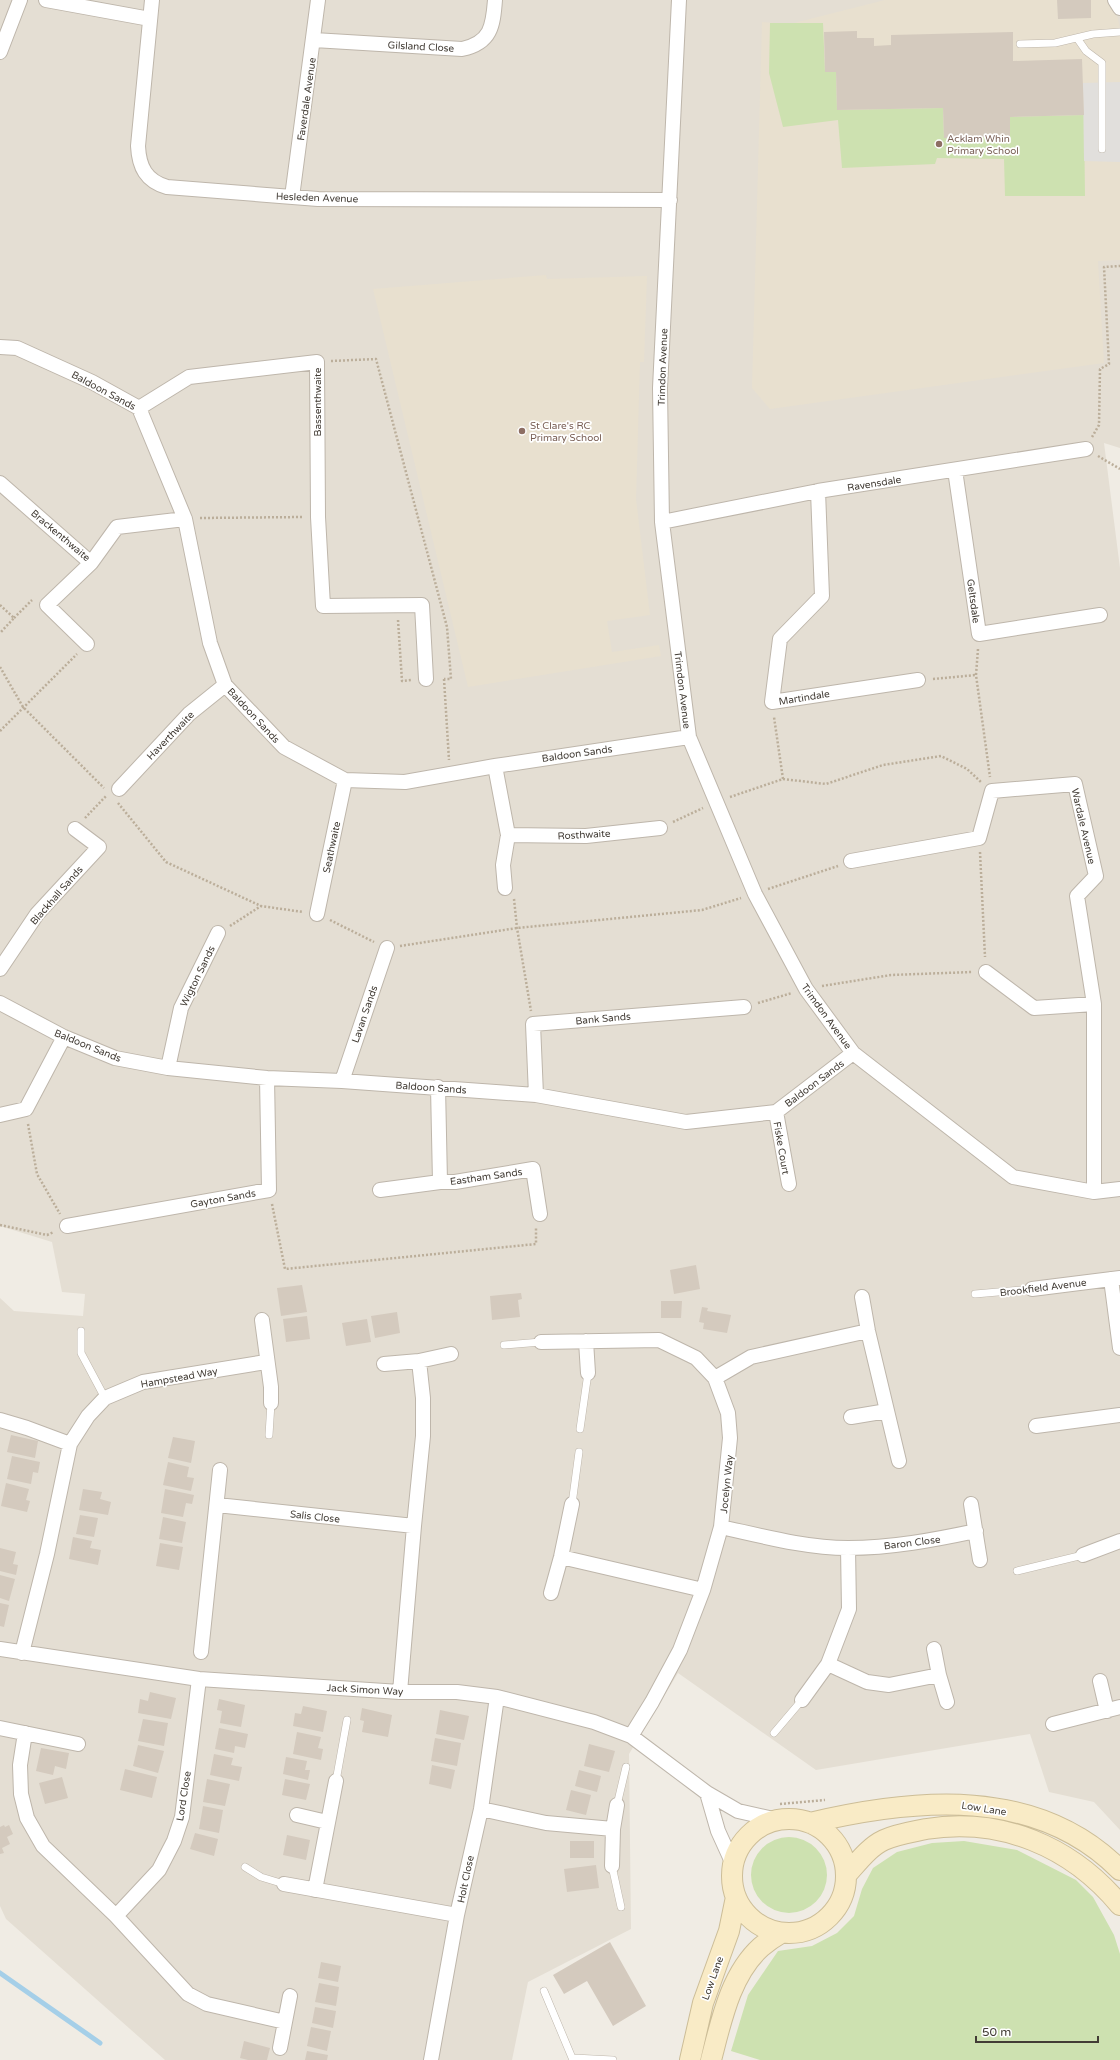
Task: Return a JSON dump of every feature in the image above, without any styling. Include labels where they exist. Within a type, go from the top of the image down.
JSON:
[{"type":"main road","name":"Low Lane","points":[[810,1823],[894,1806],[940,1803],[976,1804],[1038,1819],[1065,1830],[1090,1845],[1120,1870]]},
{"type":"main road","points":[[794,1819],[810,1823],[825,1831],[836,1843],[844,1858],[847,1874],[844,1894],[841,1900],[834,1911],[820,1925],[801,1932],[781,1933],[762,1926],[746,1914],[736,1897],[732,1881],[733,1864],[742,1844],[758,1828],[778,1820],[794,1819]]},
{"type":"main road","name":"Low Lane","points":[[847,1874],[866,1852],[884,1840],[908,1832],[935,1828],[974,1826],[1003,1830],[1056,1852],[1080,1866],[1102,1884],[1120,1905]]},
{"type":"main road","name":"Low Lane","points":[[690,2060],[703,2003],[729,1931],[736,1897]]},
{"type":"main road","points":[[712,2060],[726,2004],[741,1973],[760,1948],[781,1933]]},
{"type":"street","points":[[0,52],[20,0]]},
{"type":"street","points":[[46,0],[150,19]]},
{"type":"street","name":"Hesleden Avenue","points":[[152,0],[138,156],[144,172],[158,184],[167,187],[292,197],[670,200]]},
{"type":"street","name":"Faverdale Avenue","points":[[292,197],[314,40],[318,0]]},
{"type":"street","name":"Gilsland Close","points":[[314,40],[462,49],[472,47],[486,37],[491,29],[495,0]]},
{"type":"street","name":"Trimdon Avenue","points":[[679,0],[660,388],[662,522],[689,737],[755,894],[806,989],[853,1053],[1013,1177],[1094,1192],[1120,1189]]},
{"type":"street","points":[[1116,0],[1120,8]]},
{"type":"street","name":"Baldoon Sands","points":[[0,347],[17,348],[92,382],[139,408],[185,519],[210,643],[225,685],[284,747],[345,780],[404,782],[496,766],[689,737]]},
{"type":"street","name":"Bassenthwaite","points":[[139,408],[189,377],[317,362],[318,517],[323,606],[422,605],[426,679]]},
{"type":"street","name":"Ravensdale","points":[[662,522],[818,491],[1086,449]]},
{"type":"street","name":"Geltsdale","points":[[955,470],[979,634],[1100,615]]},
{"type":"street","name":"Brackenthwaite","points":[[0,483],[91,563],[117,527],[185,519]]},
{"type":"street","name":"Martindale","points":[[818,491],[822,596],[780,639],[772,702],[918,680]]},
{"type":"street","points":[[87,644],[47,605],[91,563]]},
{"type":"street","name":"Haverthwaite","points":[[114,791],[189,714],[225,685]]},
{"type":"street","points":[[496,766],[508,835],[503,866],[504,888]]},
{"type":"street","name":"Seathwaite","points":[[317,914],[345,780]]},
{"type":"street","name":"Wardale Avenue","points":[[992,791],[1075,784],[1096,876],[1077,896],[1094,1004],[1094,1192]]},
{"type":"street","points":[[851,861],[979,838],[992,791]]},
{"type":"street","name":"Rosthwaite","points":[[508,835],[586,836],[660,828]]},
{"type":"street","name":"Blackhall Sands","points":[[0,969],[37,914],[99,847],[75,829]]},
{"type":"street","name":"Wigton Sands","points":[[168,1068],[181,1008],[218,933]]},
{"type":"street","name":"Lavan Sands","points":[[342,1080],[387,948]]},
{"type":"street","points":[[986,972],[1034,1008],[1094,1004]]},
{"type":"street","name":"Baldoon Sands","points":[[0,1003],[64,1037],[115,1058],[168,1068],[267,1078],[342,1080],[536,1094],[686,1122],[776,1112],[853,1053]]},
{"type":"street","name":"Bank Sands","points":[[533,1024],[744,1007]]},
{"type":"street","points":[[533,1024],[536,1094]]},
{"type":"street","points":[[0,1116],[26,1109],[64,1037]]},
{"type":"street","name":"Gayton Sands","points":[[67,1226],[269,1190],[267,1078]]},
{"type":"street","name":"Eastham Sands","points":[[438,1087],[440,1182],[455,1182],[534,1169],[540,1214]]},
{"type":"street","name":"Fiske Court","points":[[776,1112],[789,1184]]},
{"type":"street","points":[[380,1190],[440,1182]]},
{"type":"street","name":"Brookfield Avenue","points":[[1032,1289],[1115,1278],[1120,1348]]},
{"type":"street","points":[[862,1297],[868,1331],[899,1462]]},
{"type":"street","points":[[262,1320],[266,1362],[271,1387],[271,1403]]},
{"type":"street","points":[[715,1378],[750,1357],[868,1331]]},
{"type":"street","name":"Jocelyn Way","points":[[541,1342],[659,1340],[696,1358],[715,1378],[728,1413],[730,1438],[721,1527],[703,1590],[680,1650],[652,1702],[631,1736]]},
{"type":"street","points":[[586,1341],[588,1373]]},
{"type":"street","points":[[384,1364],[419,1361],[451,1354]]},
{"type":"street","points":[[400,1692],[423,1436],[423,1398],[419,1361]]},
{"type":"street","name":"Hampstead Way","points":[[22,1653],[47,1554],[70,1444],[88,1416],[105,1398],[143,1382],[266,1362]]},
{"type":"street","points":[[851,1417],[887,1411]]},
{"type":"street","points":[[1036,1426],[1120,1414]]},
{"type":"street","points":[[0,1420],[70,1444]]},
{"type":"street","points":[[201,1652],[220,1470]]},
{"type":"street","points":[[551,1593],[561,1557],[572,1504]]},
{"type":"street","points":[[971,1504],[980,1560]]},
{"type":"street","name":"Salis Close","points":[[217,1505],[414,1526]]},
{"type":"street","name":"Baron Close","points":[[721,1527],[782,1541],[848,1548],[930,1541],[976,1531]]},
{"type":"street","points":[[1083,1556],[1120,1541]]},
{"type":"street","points":[[802,1700],[828,1664],[849,1609],[848,1548]]},
{"type":"street","points":[[561,1557],[703,1590]]},
{"type":"street","name":"Jack Simon Way","points":[[0,1649],[199,1679],[400,1692],[457,1692],[497,1697],[594,1722],[631,1736],[707,1793],[738,1811],[778,1820]]},
{"type":"street","points":[[934,1649],[939,1675],[947,1702]]},
{"type":"street","points":[[828,1664],[868,1682],[890,1685],[939,1675]]},
{"type":"street","name":"Lord Close","points":[[116,1916],[159,1870],[174,1841],[182,1818],[199,1679]]},
{"type":"street","points":[[1053,1724],[1113,1709],[1100,1681]]},
{"type":"street","name":"Holt Close","points":[[431,2060],[457,1915],[481,1809],[497,1697]]},
{"type":"street","points":[[0,1728],[78,1744]]},
{"type":"street","points":[[25,1734],[20,1765],[21,1794],[27,1818],[44,1846],[116,1916],[188,1994],[207,2004],[285,2022]]},
{"type":"street","points":[[315,1890],[336,1781]]},
{"type":"street","points":[[707,1793],[718,1831],[733,1864]]},
{"type":"street","points":[[612,1866],[613,1829],[617,1805]]},
{"type":"street","points":[[481,1809],[546,1823],[613,1829]]},
{"type":"street","points":[[297,1815],[327,1822]]},
{"type":"street","points":[[284,1884],[457,1915]]},
{"type":"street","points":[[280,2048],[290,1996]]},
{"type":"lane","points":[[1020,44],[1055,43],[1093,34],[1120,32]]},
{"type":"lane","points":[[1076,38],[1086,50],[1102,63],[1102,149]]},
{"type":"lane","name":"Brookfield Avenue","points":[[975,1294],[1032,1289]]},
{"type":"lane","points":[[81,1331],[81,1353],[105,1398]]},
{"type":"lane","name":"Jocelyn Way","points":[[504,1345],[541,1342]]},
{"type":"lane","points":[[580,1429],[588,1373]]},
{"type":"lane","points":[[269,1435],[271,1403]]},
{"type":"lane","points":[[572,1504],[579,1452]]},
{"type":"lane","points":[[1017,1572],[1083,1556]]},
{"type":"lane","points":[[774,1733],[802,1700]]},
{"type":"lane","points":[[336,1781],[347,1720]]},
{"type":"lane","points":[[617,1805],[626,1767]]},
{"type":"lane","points":[[245,1866],[261,1877],[284,1884]]},
{"type":"lane","points":[[612,1866],[621,1907]]},
{"type":"lane","points":[[544,1991],[573,2059],[613,2060]]},
{"type":"path","points":[[1120,266],[1104,267],[1109,364],[1100,368],[1099,425],[1086,449],[1120,469]]},
{"type":"path","points":[[317,362],[376,359],[446,627],[451,679],[444,679]]},
{"type":"path","points":[[185,519],[318,517]]},
{"type":"path","points":[[0,604],[14,618],[0,633]]},
{"type":"path","points":[[979,634],[976,675],[992,791]]},
{"type":"path","points":[[0,731],[87,644]]},
{"type":"path","points":[[0,667],[23,707],[114,791],[166,862],[261,906],[317,914],[387,948],[517,928],[702,910],[755,894],[851,861]]},
{"type":"path","points":[[918,680],[976,675]]},
{"type":"path","points":[[772,702],[783,779]]},
{"type":"path","points":[[660,828],[717,801],[783,779],[826,784],[883,765],[941,756],[966,769],[992,791]]},
{"type":"path","points":[[75,829],[114,791]]},
{"type":"path","points":[[744,1007],[806,989],[891,975],[986,972],[979,838]]},
{"type":"path","points":[[504,888],[514,898],[517,928],[533,1024]]},
{"type":"path","points":[[218,933],[261,906]]},
{"type":"path","points":[[0,1225],[47,1235],[67,1226],[37,1174],[26,1109]]},
{"type":"path","points":[[269,1190],[285,1269],[473,1249],[536,1244],[535,1229],[540,1214]]},
{"type":"shaded area","points":[[0,0],[1120,0],[1120,448],[1104,443],[1120,568],[1120,1830],[1094,1802],[1049,1792],[1030,1734],[816,1770],[678,1673],[629,1754],[631,1929],[528,1982],[512,2060],[165,2060],[6,1919],[0,1906],[0,1298],[14,1311],[83,1316],[85,1294],[62,1292],[52,1242],[0,1226]]},
{"type":"shaded area","name":"Acklam Whin Primary School","points":[[885,0],[1108,0],[1116,11],[1120,28],[1120,260],[1098,261],[1104,363],[770,409],[752,388],[762,22],[790,24]]},
{"type":"shaded area","points":[[1120,82],[1120,162],[1084,161],[1083,83]]},
{"type":"shaded area","name":"St Clare's RC Primary School","points":[[546,275],[547,279],[647,276],[644,362],[640,362],[636,499],[650,615],[607,621],[612,652],[659,645],[661,656],[468,687],[373,289]]},
{"type":"green space","points":[[770,23],[823,23],[825,72],[836,72],[837,110],[943,108],[944,138],[1010,136],[1010,117],[1084,115],[1085,196],[1005,196],[1004,159],[937,158],[935,164],[842,168],[838,120],[783,127],[769,73]]},
{"type":"green space","points":[[789,1837],[803,1840],[816,1848],[824,1861],[827,1875],[824,1889],[816,1902],[803,1910],[789,1913],[775,1910],[762,1902],[754,1889],[751,1875],[754,1861],[762,1848],[775,1840]]},
{"type":"green space","points":[[964,1841],[1017,1850],[1076,1880],[1093,1897],[1114,1935],[1120,1954],[1120,2060],[760,2060],[731,2051],[748,1995],[778,1951],[812,1946],[837,1933],[854,1916],[862,1889],[873,1868],[897,1852],[932,1843]]},
{"type":"building","points":[[1057,0],[1091,0],[1091,18],[1058,19]]},
{"type":"building","points":[[857,31],[857,38],[874,38],[874,46],[891,45],[891,35],[1013,32],[1013,61],[1082,59],[1084,115],[1010,117],[1010,136],[944,138],[943,108],[837,110],[836,72],[825,72],[824,32]]},
{"type":"building","points":[[696,1265],[700,1289],[674,1294],[670,1270]]},
{"type":"building","points":[[302,1285],[307,1312],[281,1316],[277,1288]]},
{"type":"building","points":[[521,1293],[522,1299],[518,1300],[520,1317],[492,1320],[490,1296]]},
{"type":"building","points":[[661,1301],[682,1301],[681,1318],[661,1318]]},
{"type":"building","points":[[702,1307],[708,1308],[707,1311],[731,1315],[727,1333],[703,1329],[704,1323],[699,1322]]},
{"type":"building","points":[[397,1312],[400,1333],[375,1338],[371,1316]]},
{"type":"building","points":[[307,1316],[310,1339],[286,1342],[283,1319]]},
{"type":"building","points":[[367,1319],[371,1342],[346,1346],[342,1323]]},
{"type":"building","points":[[11,1435],[38,1441],[35,1458],[7,1452]]},
{"type":"building","points":[[173,1437],[195,1441],[191,1463],[168,1458]]},
{"type":"building","points":[[12,1456],[40,1462],[38,1473],[33,1472],[31,1484],[7,1479]]},
{"type":"building","points":[[168,1462],[189,1467],[187,1477],[194,1478],[191,1491],[163,1485]]},
{"type":"building","points":[[6,1483],[29,1489],[26,1500],[30,1501],[27,1512],[1,1506]]},
{"type":"building","points":[[83,1489],[102,1492],[100,1499],[111,1502],[108,1515],[79,1510]]},
{"type":"building","points":[[165,1489],[194,1495],[192,1504],[186,1503],[183,1517],[161,1513]]},
{"type":"building","points":[[80,1515],[98,1518],[94,1537],[76,1534]]},
{"type":"building","points":[[163,1517],[186,1522],[182,1543],[159,1539]]},
{"type":"building","points":[[73,1537],[92,1541],[90,1548],[101,1550],[98,1565],[69,1559]]},
{"type":"building","points":[[160,1543],[183,1547],[179,1570],[156,1566]]},
{"type":"building","points":[[0,1548],[16,1552],[13,1564],[18,1565],[16,1575],[0,1571]]},
{"type":"building","points":[[0,1575],[15,1579],[9,1601],[0,1598]]},
{"type":"building","points":[[0,1603],[9,1605],[4,1627],[0,1626]]},
{"type":"building","points":[[150,1692],[176,1698],[171,1719],[138,1713],[140,1699],[148,1701]]},
{"type":"building","points":[[219,1699],[245,1705],[241,1727],[220,1723],[222,1711],[217,1710]]},
{"type":"building","points":[[303,1706],[327,1711],[323,1732],[293,1726],[295,1713],[301,1714]]},
{"type":"building","points":[[362,1708],[392,1715],[388,1737],[362,1732],[364,1721],[360,1720]]},
{"type":"building","points":[[440,1710],[469,1716],[464,1740],[436,1734]]},
{"type":"building","points":[[143,1719],[168,1723],[164,1746],[138,1741]]},
{"type":"building","points":[[219,1728],[248,1734],[245,1748],[235,1746],[234,1753],[215,1749]]},
{"type":"building","points":[[297,1732],[321,1737],[318,1748],[323,1749],[321,1760],[293,1754]]},
{"type":"building","points":[[435,1738],[461,1743],[457,1766],[431,1761]]},
{"type":"building","points":[[589,1744],[615,1751],[609,1772],[584,1766]]},
{"type":"building","points":[[138,1745],[164,1751],[158,1773],[133,1766]]},
{"type":"building","points":[[41,1748],[69,1753],[66,1769],[55,1766],[53,1775],[36,1771]]},
{"type":"building","points":[[214,1754],[233,1758],[231,1765],[242,1767],[239,1781],[210,1775]]},
{"type":"building","points":[[286,1757],[307,1761],[305,1770],[310,1770],[308,1780],[283,1774]]},
{"type":"building","points":[[432,1765],[455,1770],[451,1789],[429,1784]]},
{"type":"building","points":[[125,1769],[157,1777],[152,1798],[120,1790]]},
{"type":"building","points":[[579,1770],[601,1776],[597,1792],[575,1786]]},
{"type":"building","points":[[62,1777],[68,1798],[45,1804],[39,1783]]},
{"type":"building","points":[[207,1779],[230,1784],[225,1806],[203,1802]]},
{"type":"building","points":[[285,1779],[310,1784],[306,1800],[282,1795]]},
{"type":"building","points":[[571,1790],[591,1795],[586,1815],[566,1810]]},
{"type":"building","points":[[203,1806],[223,1810],[219,1833],[199,1829]]},
{"type":"building","points":[[4,1825],[5,1827],[9,1825],[13,1834],[7,1837],[10,1844],[2,1848],[4,1853],[0,1854],[0,1827]]},
{"type":"building","points":[[195,1833],[218,1839],[214,1856],[190,1849]]},
{"type":"building","points":[[287,1835],[310,1840],[306,1860],[283,1855]]},
{"type":"building","points":[[570,1841],[594,1841],[594,1858],[570,1858]]},
{"type":"building","points":[[596,1865],[599,1888],[567,1892],[564,1869]]},
{"type":"building","points":[[610,1942],[646,2006],[613,2026],[587,1981],[564,1994],[553,1975]]},
{"type":"building","points":[[321,1962],[341,1966],[338,1982],[318,1978]]},
{"type":"building","points":[[319,1983],[339,1987],[336,2006],[315,2002]]},
{"type":"building","points":[[315,2007],[336,2011],[333,2028],[312,2023]]},
{"type":"building","points":[[311,2027],[331,2031],[327,2051],[307,2046]]},
{"type":"building","points":[[244,2041],[270,2048],[267,2060],[248,2060],[240,2058]]},
{"type":"building","points":[[307,2051],[328,2055],[327,2060],[305,2060]]},
{"type":"waterway","points":[[0,1973],[100,2043]]},
{"type":"place","name":"Acklam Whin Primary School","points":[[939,144]]},
{"type":"place","name":"St Clare's RC Primary School","points":[[522,431]]}]
